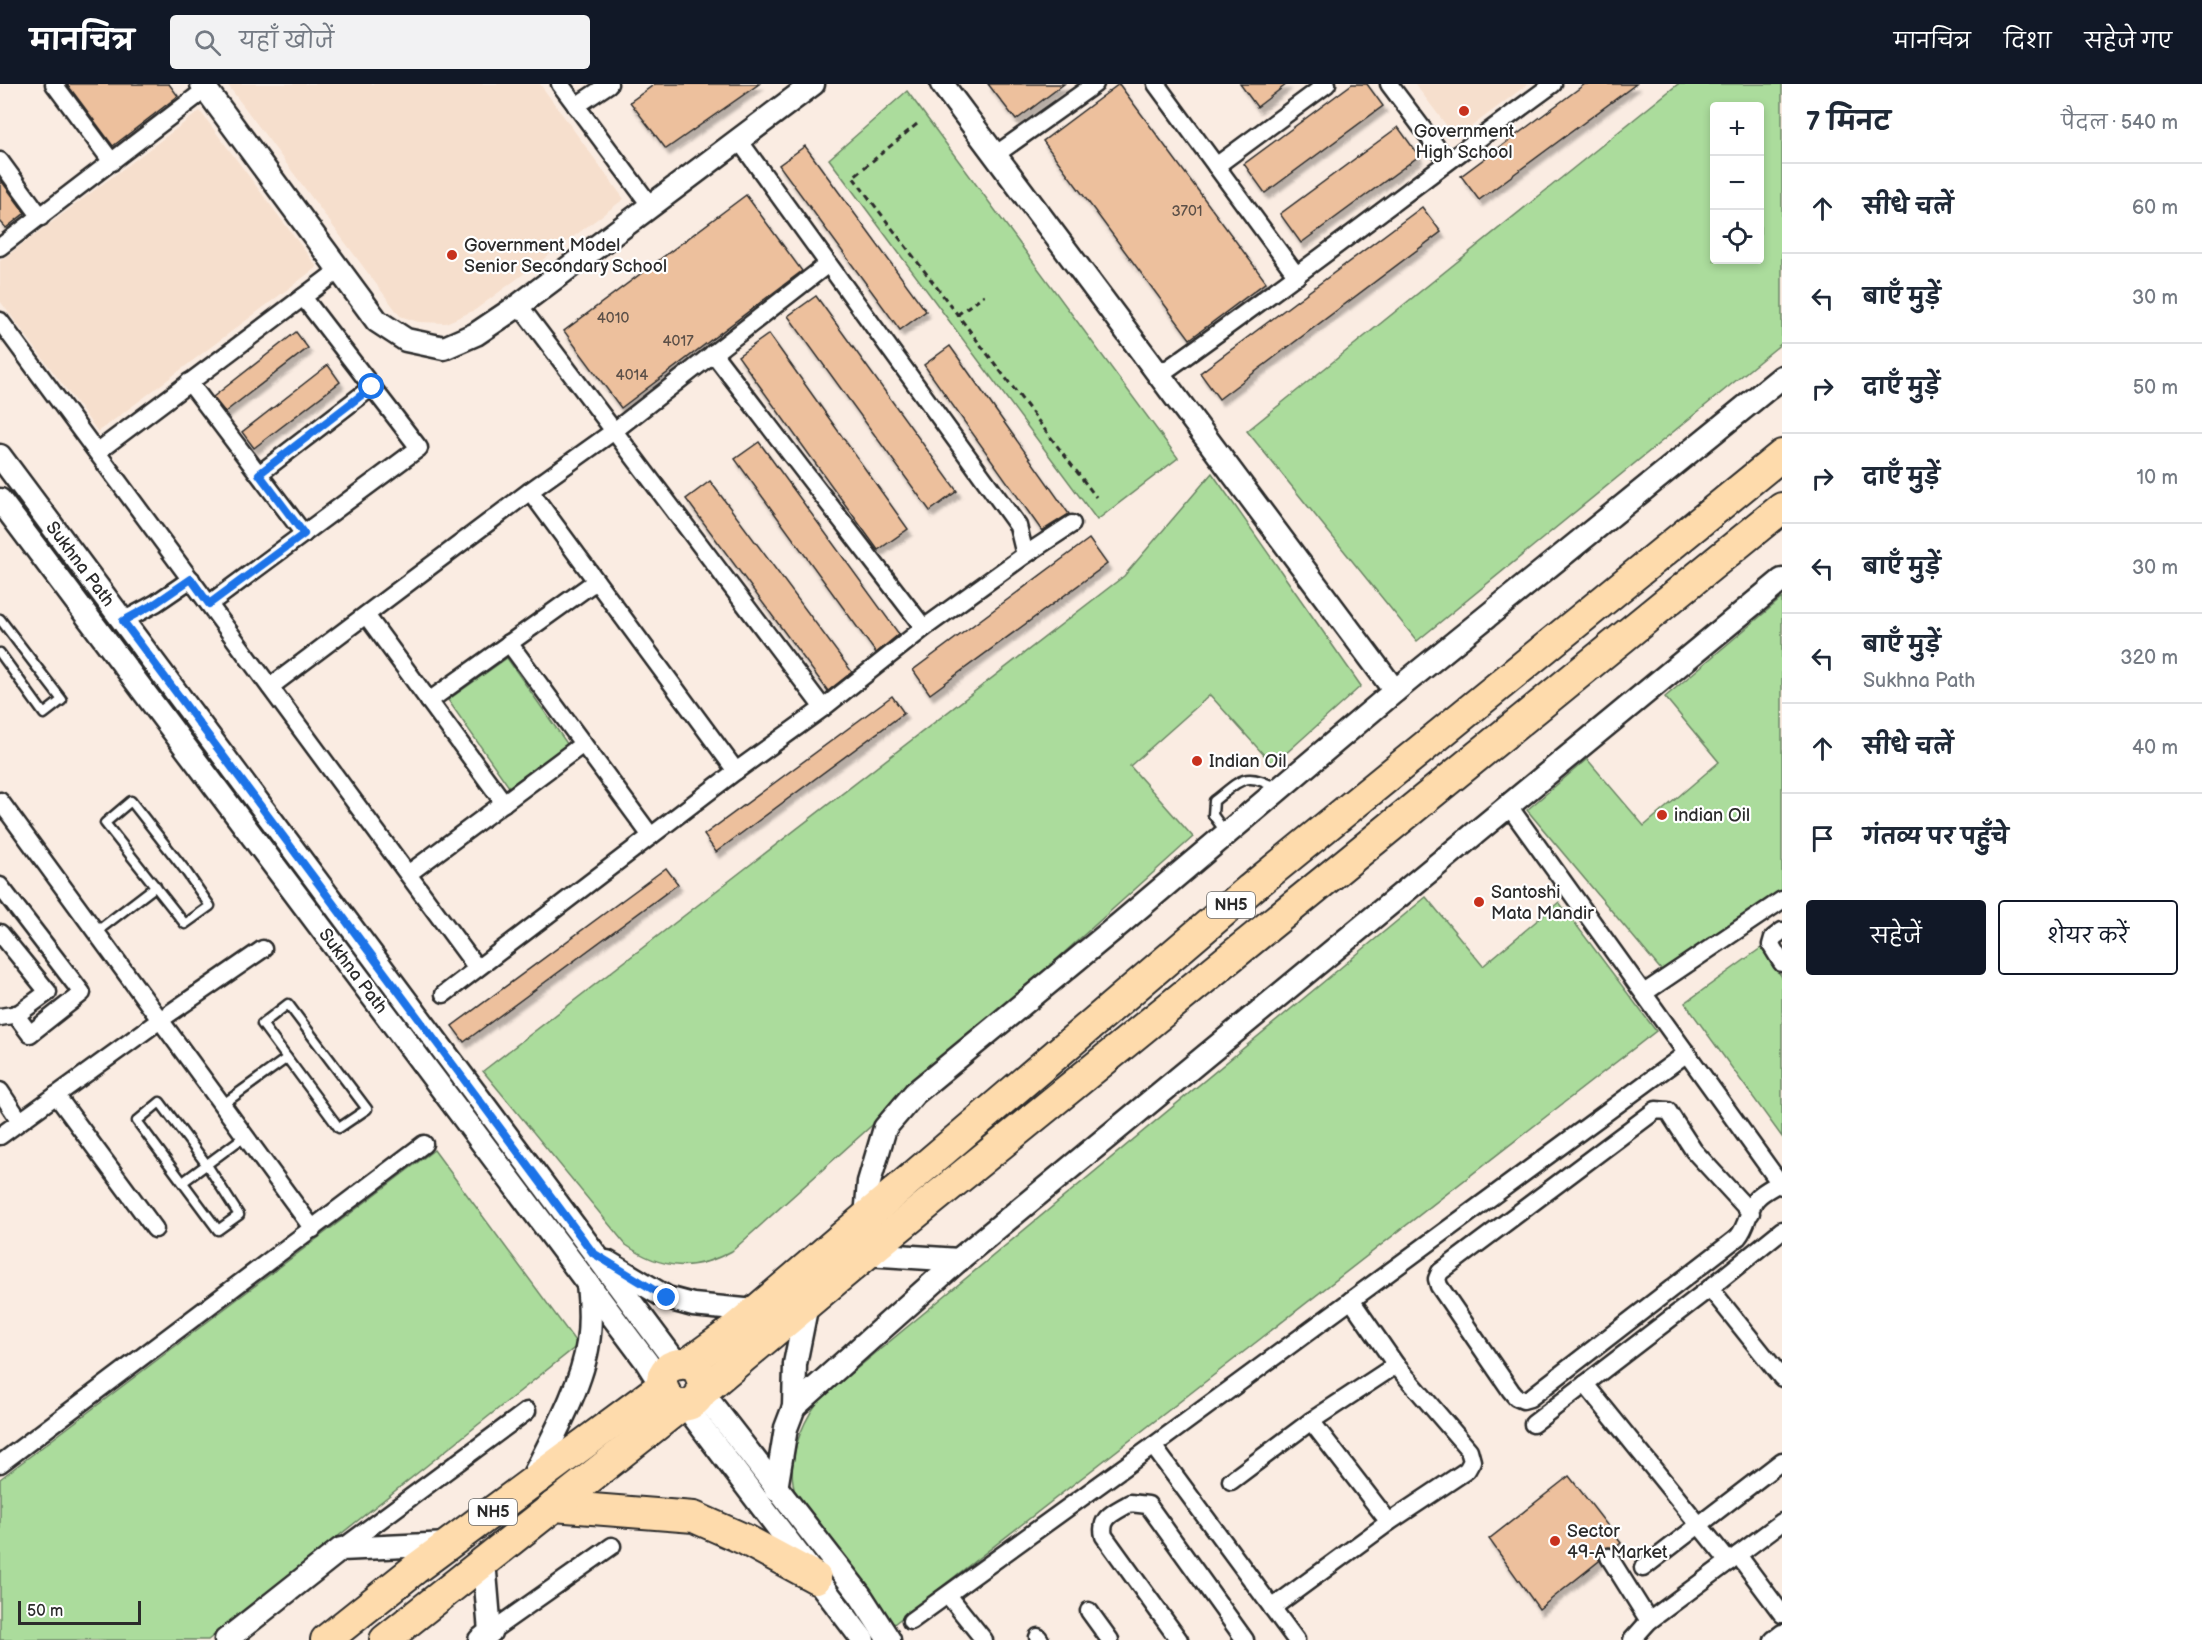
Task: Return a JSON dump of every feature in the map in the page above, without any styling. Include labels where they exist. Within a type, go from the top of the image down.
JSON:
[{"type":"highway","name":"NH5","points":[[386,1640],[554,1506],[682,1386],[731,1332],[1250,889],[1782,455]]},
{"type":"highway","name":"NH5","points":[[326,1640],[529,1485],[807,1304],[1782,508]]},
{"type":"highway","points":[[554,1506],[694,1517],[746,1540],[816,1578]]},
{"type":"street","points":[[54,84],[112,162]]},
{"type":"street","points":[[560,84],[650,206]]},
{"type":"street","points":[[576,106],[609,84]]},
{"type":"street","points":[[0,247],[112,162],[204,86],[377,321],[406,340],[444,348],[476,334],[519,305],[813,84]]},
{"type":"street","points":[[942,84],[1395,691]]},
{"type":"street","points":[[996,156],[1095,84]]},
{"type":"street","points":[[1156,84],[1297,276]]},
{"type":"street","points":[[1216,166],[1328,84]]},
{"type":"street","points":[[1389,84],[1447,162]]},
{"type":"street","points":[[1160,375],[1297,276],[1553,84]]},
{"type":"street","points":[[738,139],[1018,526],[1025,555]]},
{"type":"street","points":[[0,161],[41,217]]},
{"type":"street","points":[[270,687],[530,491],[614,431],[828,264]]},
{"type":"street","points":[[97,452],[339,270]]},
{"type":"street","points":[[209,604],[419,448],[303,297]]},
{"type":"street","points":[[519,305],[823,708]]},
{"type":"street","points":[[0,321],[477,968]]},
{"type":"street","points":[[713,353],[924,628]]},
{"type":"street","points":[[866,1217],[869,1182],[885,1128],[915,1093],[1395,691],[1782,377]]},
{"type":"street","points":[[189,382],[304,534]]},
{"type":"street","points":[[259,474],[372,387]]},
{"type":"street","name":"Sukhna Path","points":[[0,456],[593,1253],[682,1386]]},
{"type":"street","points":[[530,491],[736,771]]},
{"type":"street","name":"Sukhna Path","points":[[0,500],[646,1361],[682,1386]]},
{"type":"street","points":[[444,994],[736,771],[823,708],[924,628],[1072,524]]},
{"type":"street","points":[[123,621],[156,603],[191,579]]},
{"type":"street","points":[[794,1407],[959,1260],[1782,580]]},
{"type":"street","points":[[429,701],[596,581]]},
{"type":"street","points":[[366,615],[504,803]]},
{"type":"street","points":[[509,643],[651,836]]},
{"type":"street","points":[[408,874],[584,744]]},
{"type":"street","points":[[0,801],[313,1229]]},
{"type":"street","points":[[1508,805],[1781,1184],[1756,1198],[1751,1213],[1743,1232],[1738,1237],[1530,1398],[1523,1400],[1511,1391],[1439,1286],[1437,1279],[1440,1272],[1656,1110],[1668,1111],[1694,1151],[1751,1213]]},
{"type":"street","points":[[0,886],[82,993],[30,1034],[7,1015],[48,992],[0,933]]},
{"type":"street","points":[[1644,993],[1782,900]]},
{"type":"street","points":[[1782,931],[1773,938],[1772,945],[1782,963]]},
{"type":"street","points":[[0,1136],[160,1020],[263,949]]},
{"type":"street","points":[[911,1621],[1687,1053]]},
{"type":"street","points":[[0,1091],[20,1121]]},
{"type":"street","points":[[56,1095],[156,1228]]},
{"type":"street","points":[[0,1464],[424,1144]]},
{"type":"street","points":[[1533,1424],[1782,1230]]},
{"type":"street","points":[[593,1253],[667,1298],[693,1305],[755,1311]]},
{"type":"street","points":[[867,1254],[959,1260]]},
{"type":"street","points":[[529,1485],[582,1369],[590,1323],[588,1283]]},
{"type":"street","points":[[1710,1288],[1782,1378]]},
{"type":"street","points":[[1272,1608],[1389,1522],[1467,1470],[1472,1461],[1469,1450],[1396,1365],[1351,1300]]},
{"type":"street","points":[[776,1489],[786,1428],[794,1407],[795,1364],[807,1304]]},
{"type":"street","points":[[1231,1481],[1311,1421],[1396,1365]]},
{"type":"street","points":[[1585,1384],[1699,1525],[1733,1558],[1782,1614]]},
{"type":"street","points":[[682,1386],[776,1489],[860,1595],[889,1640]]},
{"type":"street","points":[[682,1386],[816,1578],[863,1640]]},
{"type":"street","points":[[226,1640],[341,1549],[527,1411]]},
{"type":"street","points":[[1311,1421],[1389,1522]]},
{"type":"street","points":[[1153,1446],[1296,1640]]},
{"type":"street","points":[[1643,1568],[1782,1461]]},
{"type":"street","points":[[1179,1640],[1104,1536],[1102,1527],[1104,1520],[1130,1503],[1148,1505],[1245,1640]]},
{"type":"street","points":[[1632,1640],[1649,1621],[1782,1522]]},
{"type":"street","points":[[341,1549],[449,1544]]},
{"type":"street","points":[[485,1636],[612,1546]]},
{"type":"street","points":[[1610,1557],[1649,1621]]},
{"type":"street","points":[[484,1561],[485,1636]]},
{"type":"street","points":[[948,1595],[984,1640]]},
{"type":"street","points":[[1089,1611],[1110,1640]]},
{"type":"street","points":[[1773,1640],[1782,1633]]},
{"type":"lane","points":[[0,619],[4,632],[62,700],[44,714],[0,653]]},
{"type":"lane","points":[[1226,834],[1213,815],[1214,801],[1240,782],[1250,778],[1261,779],[1278,789]]},
{"type":"lane","points":[[131,801],[210,906],[185,924],[156,886],[105,823],[131,801]]},
{"type":"lane","points":[[96,932],[156,886]]},
{"type":"lane","points":[[288,1004],[367,1109],[339,1128],[287,1058],[262,1024],[288,1004]]},
{"type":"lane","points":[[222,1105],[287,1058]]},
{"type":"lane","points":[[160,1102],[207,1165],[239,1215],[218,1230],[137,1121],[160,1102]]},
{"type":"lane","points":[[183,1182],[245,1136]]},
{"type":"path","points":[[917,124],[853,177],[1096,497]]},
{"type":"path","points":[[957,315],[984,295]]},
{"type":"shaded area","name":"Government Model Senior Secondary School","points":[[227,84],[540,84],[624,199],[475,310],[446,323],[418,322],[400,316]]},
{"type":"shaded area","name":"Government High School","points":[[1415,84],[1528,84],[1456,138]]},
{"type":"shaded area","points":[[200,111],[317,267],[98,432],[0,301],[0,261]]},
{"type":"green space","points":[[1678,84],[1782,84],[1782,343],[1417,641],[1247,431]]},
{"type":"green space","points":[[907,91],[1178,458],[1097,520],[829,159]]},
{"type":"green space","points":[[1212,473],[1361,686],[1273,765],[1210,695],[1130,766],[1193,837],[732,1251],[704,1262],[678,1265],[652,1259],[626,1245],[483,1071],[1124,576]]},
{"type":"green space","points":[[1782,598],[1782,891],[1667,977],[1527,810],[1587,759],[1644,826],[1719,762],[1665,697]]},
{"type":"green space","points":[[507,658],[568,745],[509,787],[448,700]]},
{"type":"green space","points":[[1426,897],[1483,966],[1559,902],[1656,1031],[890,1627],[796,1496],[792,1471],[796,1445],[806,1421],[819,1400]]},
{"type":"green space","points":[[1761,948],[1782,977],[1782,1137],[1685,1003]]},
{"type":"green space","points":[[434,1150],[578,1345],[208,1640],[0,1640],[0,1479]]},
{"type":"building","points":[[67,84],[169,84],[178,96],[113,146]]},
{"type":"building","points":[[655,84],[759,84],[666,149],[630,102]]},
{"type":"building","points":[[988,84],[1064,84],[1016,120]]},
{"type":"building","points":[[1119,84],[1266,282],[1190,339],[1043,141]]},
{"type":"building","points":[[1240,84],[1287,84],[1257,107]]},
{"type":"building","points":[[1352,84],[1367,84],[1383,106],[1265,193],[1244,164]]},
{"type":"building","points":[[1585,84],[1636,84],[1479,200],[1461,176]]},
{"type":"building","points":[[1398,127],[1419,156],[1301,243],[1280,214]]},
{"type":"building","points":[[805,146],[926,311],[900,330],[779,165]]},
{"type":"building","points":[[0,179],[25,213],[6,228],[0,221]]},
{"type":"building","points":[[746,195],[802,271],[621,408],[564,331]]},
{"type":"building","points":[[1422,207],[1441,232],[1219,399],[1200,373]]},
{"type":"building","points":[[816,296],[957,491],[930,511],[788,316]]},
{"type":"building","points":[[296,332],[308,348],[225,412],[213,397]]},
{"type":"building","points":[[769,334],[908,529],[878,550],[738,356]]},
{"type":"building","points":[[950,346],[1069,514],[1042,531],[924,365]]},
{"type":"building","points":[[328,365],[340,382],[254,448],[242,432]]},
{"type":"building","points":[[759,442],[899,634],[876,653],[735,459]]},
{"type":"building","points":[[710,481],[852,672],[828,691],[686,499]]},
{"type":"building","points":[[1089,539],[1107,564],[930,694],[913,670]]},
{"type":"building","points":[[892,696],[904,713],[716,852],[704,835]]},
{"type":"building","points":[[666,868],[678,884],[464,1042],[452,1026]]},
{"type":"building","name":"Sector 49-A Market","points":[[1569,1476],[1621,1543],[1615,1548],[1603,1548],[1599,1561],[1539,1609],[1489,1539]]},
{"type":"place","name":"Government High School","points":[[1464,111]]},
{"type":"place","name":"Government Model Senior Secondary School","points":[[452,255]]},
{"type":"place","name":"Indian Oil","points":[[1197,761]]},
{"type":"place","name":"indian Oil","points":[[1662,815]]},
{"type":"place","name":"Santoshi Mata Mandir","points":[[1479,902]]},
{"type":"place","name":"Sector 49-A Market","points":[[1555,1541]]},
{"type":"route","points":[[372,387],[259,474],[304,534],[209,604],[191,579],[156,603],[123,621],[593,1253],[667,1298]]}]
